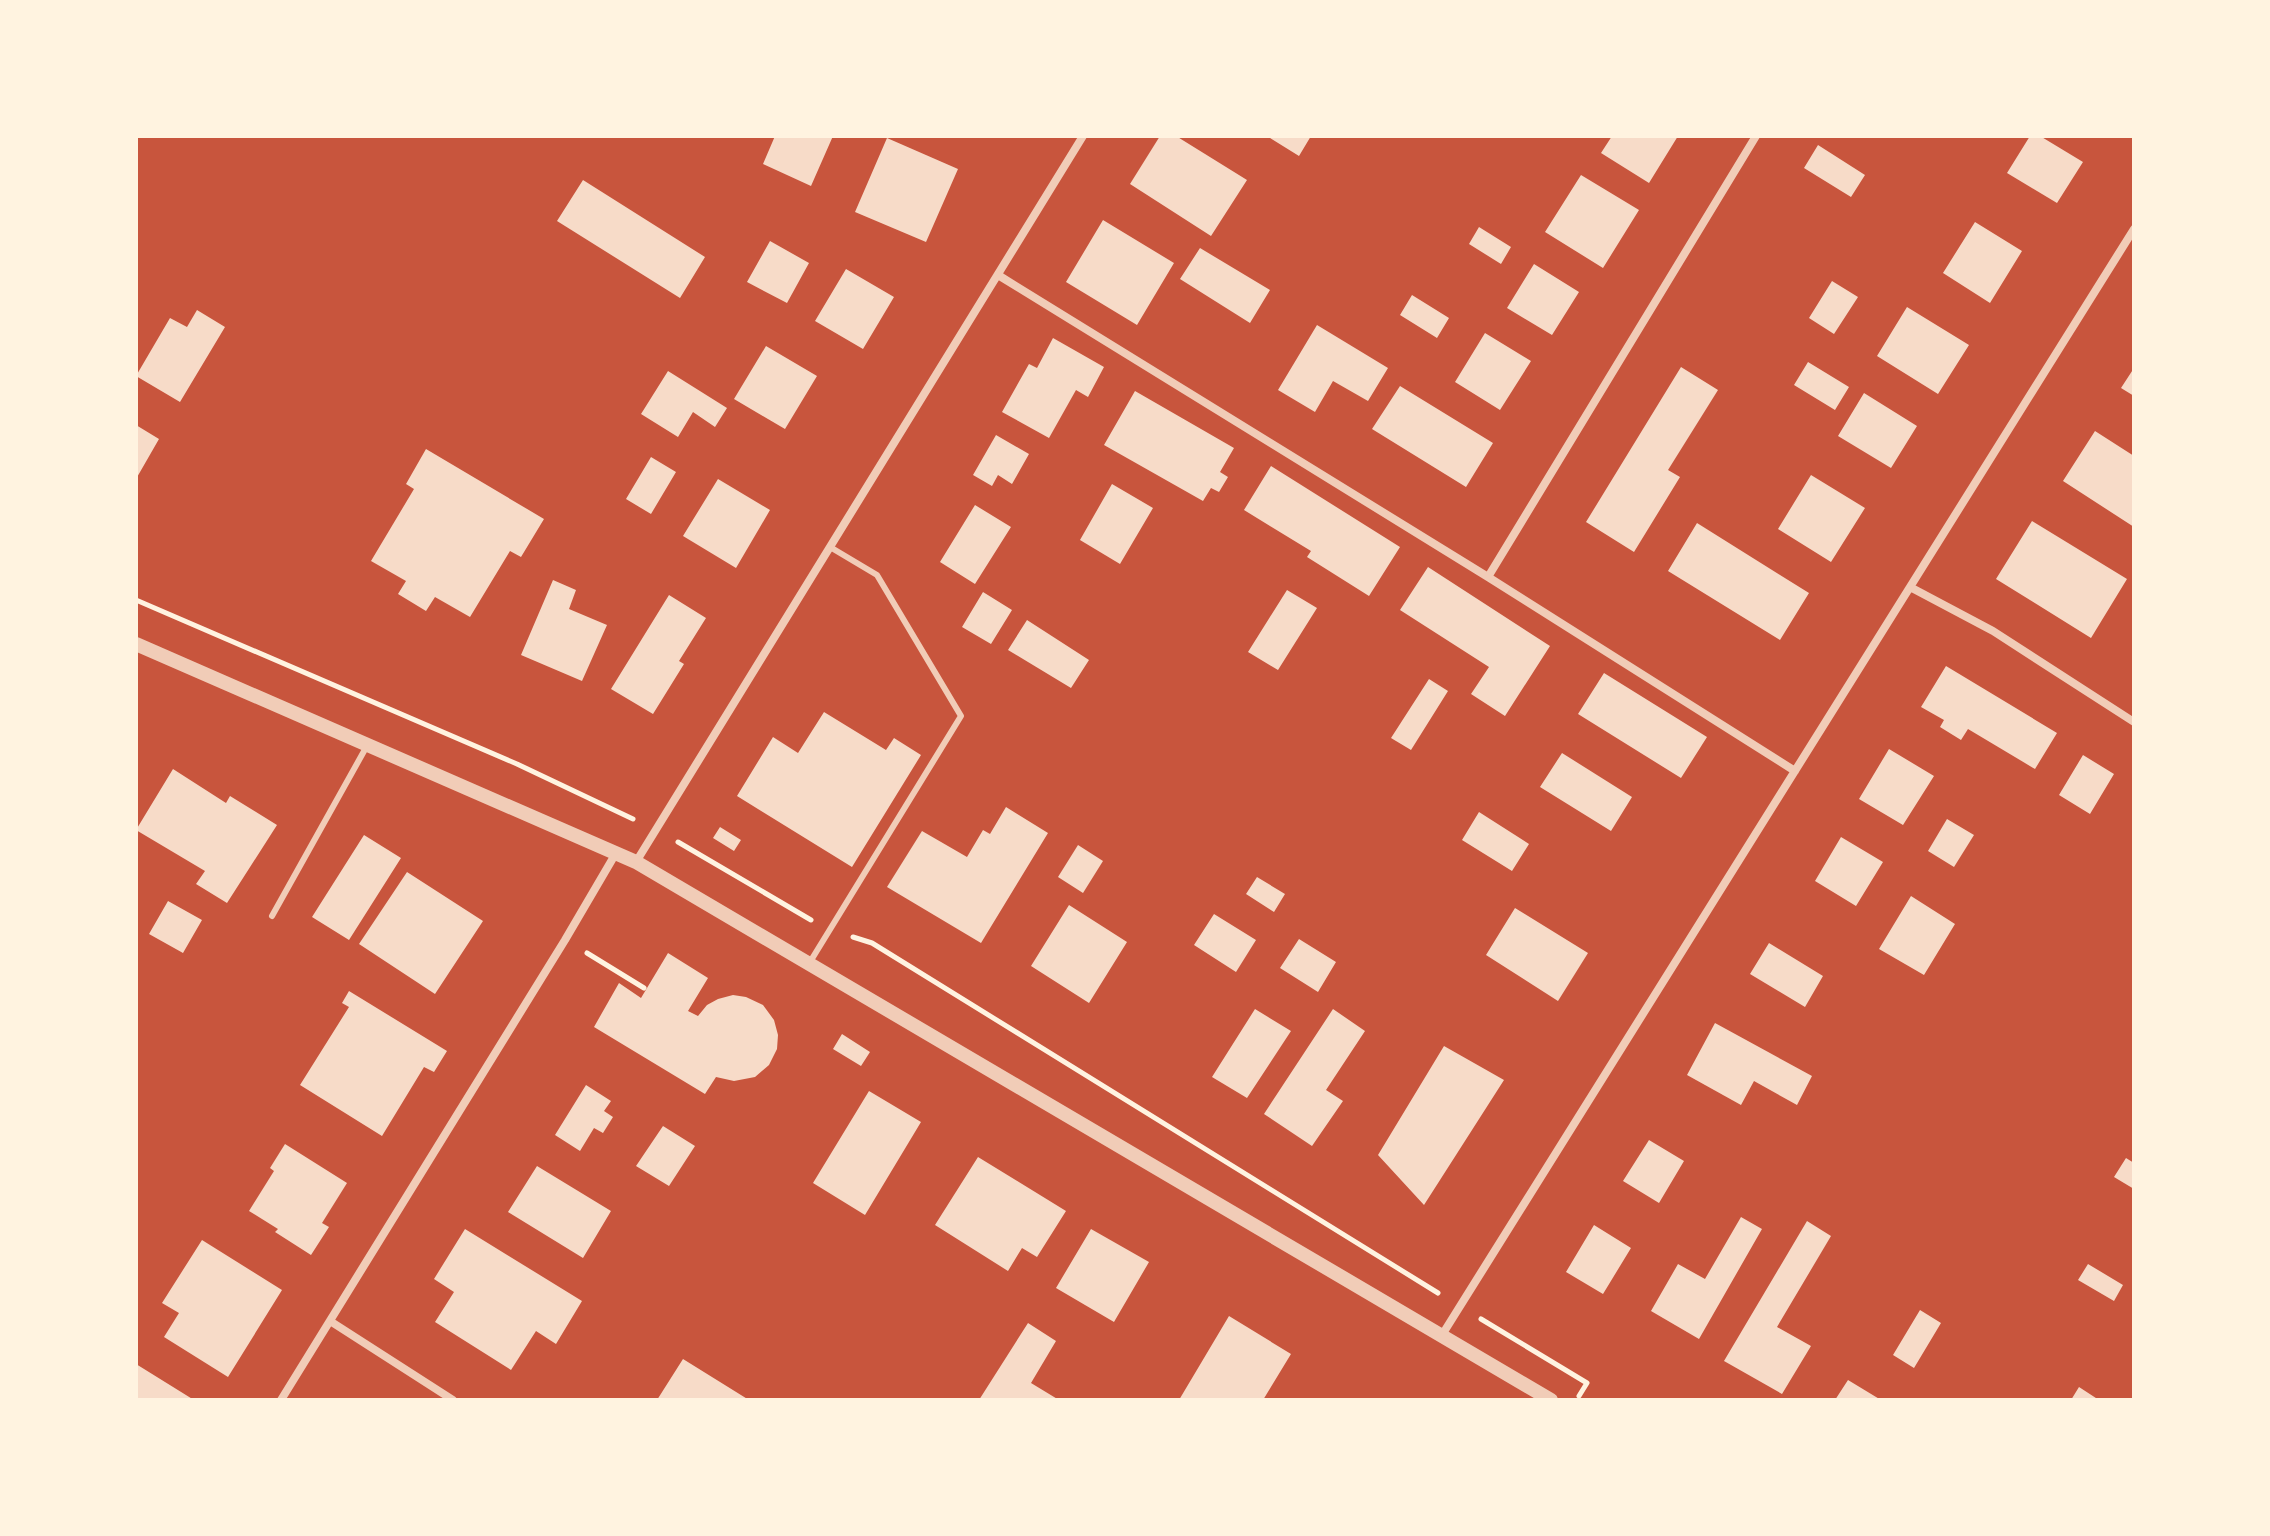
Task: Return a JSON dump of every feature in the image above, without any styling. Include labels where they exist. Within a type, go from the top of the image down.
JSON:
[{"type":"street","points":[[636,862],[1083,136]]},
{"type":"street","points":[[1488,577],[1756,136]]},
{"type":"street","points":[[1442,1335],[2134,229]]},
{"type":"street","points":[[998,275],[1488,577],[1795,771]]},
{"type":"street","points":[[1910,587],[1993,631],[2134,722]]},
{"type":"street","points":[[136,644],[636,862],[1551,1400]]},
{"type":"street","points":[[281,1400],[616,853]]},
{"type":"street","points":[[330,1321],[453,1400]]},
{"type":"lane","points":[[808,964],[961,716],[877,575],[830,547]]},
{"type":"lane","points":[[272,916],[368,744]]},
{"type":"path","points":[[565,940],[644,988]]},
{"type":"building","points":[[775,136],[833,136],[811,186],[763,164]]},
{"type":"building","points":[[1160,136],[1176,136],[1247,180],[1211,236],[1130,184]]},
{"type":"building","points":[[1267,136],[1311,136],[1299,156]]},
{"type":"building","points":[[1612,136],[1678,136],[1649,183],[1601,153]]},
{"type":"building","points":[[2030,136],[2040,136],[2083,162],[2057,203],[2007,173]]},
{"type":"building","points":[[887,138],[958,169],[926,242],[855,212]]},
{"type":"building","points":[[1818,145],[1865,175],[1851,197],[1804,168]]},
{"type":"building","points":[[1581,175],[1639,210],[1603,268],[1545,232]]},
{"type":"building","points":[[583,180],[705,257],[680,298],[557,221]]},
{"type":"building","points":[[1103,220],[1174,263],[1137,325],[1066,282]]},
{"type":"building","points":[[1975,222],[2022,251],[1990,303],[1943,273]]},
{"type":"building","points":[[1479,227],[1511,247],[1501,264],[1469,244]]},
{"type":"building","points":[[770,241],[809,263],[787,303],[747,282]]},
{"type":"building","points":[[1200,248],[1270,290],[1250,323],[1180,279]]},
{"type":"building","points":[[1534,264],[1579,292],[1552,335],[1507,308]]},
{"type":"building","points":[[846,269],[894,297],[863,349],[815,321]]},
{"type":"building","points":[[1832,281],[1858,297],[1834,334],[1809,318]]},
{"type":"building","points":[[1412,295],[1449,318],[1437,338],[1400,315]]},
{"type":"building","points":[[1907,307],[1969,345],[1938,394],[1877,356]]},
{"type":"building","points":[[197,310],[225,327],[180,402],[136,376],[170,318],[187,327]]},
{"type":"building","points":[[1317,325],[1388,368],[1368,401],[1333,381],[1315,412],[1278,390]]},
{"type":"building","points":[[1485,333],[1531,361],[1500,410],[1455,382]]},
{"type":"building","points":[[1053,338],[1104,367],[1088,397],[1076,390],[1049,438],[1002,412],[1029,364],[1037,368]]},
{"type":"building","points":[[766,346],[817,376],[785,429],[734,399]]},
{"type":"building","points":[[1808,362],[1849,387],[1835,410],[1794,385]]},
{"type":"building","points":[[1681,367],[1718,390],[1668,470],[1680,477],[1634,552],[1586,522]]},
{"type":"building","points":[[2134,368],[2134,396],[2121,388]]},
{"type":"building","points":[[668,371],[727,408],[715,427],[693,412],[678,437],[641,414]]},
{"type":"building","points":[[1400,386],[1493,443],[1466,487],[1372,429]]},
{"type":"building","points":[[1135,391],[1234,448],[1220,472],[1228,477],[1219,492],[1211,488],[1203,501],[1104,445]]},
{"type":"building","points":[[1864,393],[1917,426],[1891,468],[1838,436]]},
{"type":"building","points":[[136,425],[159,439],[136,479]]},
{"type":"building","points":[[2095,431],[2134,456],[2134,527],[2063,481]]},
{"type":"building","points":[[996,435],[1029,454],[1012,484],[998,475],[992,486],[973,475]]},
{"type":"building","points":[[426,449],[544,519],[521,557],[510,551],[470,617],[435,597],[426,611],[398,594],[406,581],[371,561],[414,489],[406,484]]},
{"type":"building","points":[[651,457],[676,472],[651,514],[626,499]]},
{"type":"building","points":[[1271,466],[1400,547],[1369,596],[1307,557],[1311,551],[1244,510]]},
{"type":"building","points":[[1811,475],[1865,508],[1831,562],[1778,529]]},
{"type":"building","points":[[718,479],[770,510],[736,568],[683,536]]},
{"type":"building","points":[[1112,484],[1153,508],[1120,564],[1080,540]]},
{"type":"building","points":[[975,505],[1011,527],[975,584],[940,562]]},
{"type":"building","points":[[2032,521],[2127,579],[2091,638],[1996,579]]},
{"type":"building","points":[[1697,523],[1809,593],[1780,640],[1668,571]]},
{"type":"building","points":[[1428,567],[1550,646],[1505,716],[1471,694],[1489,667],[1400,610]]},
{"type":"building","points":[[553,580],[576,590],[569,609],[607,625],[582,681],[521,655]]},
{"type":"building","points":[[1287,590],[1317,608],[1278,670],[1248,652]]},
{"type":"building","points":[[983,592],[1012,610],[991,644],[962,627]]},
{"type":"building","points":[[669,595],[706,618],[679,661],[684,664],[653,714],[611,689]]},
{"type":"building","points":[[1027,620],[1089,660],[1071,688],[1008,650]]},
{"type":"building","points":[[1946,666],[2057,733],[2035,769],[1968,729],[1961,740],[1940,727],[1944,720],[1921,707]]},
{"type":"building","points":[[1604,673],[1707,737],[1681,778],[1578,714]]},
{"type":"building","points":[[1429,679],[1448,691],[1411,750],[1391,738]]},
{"type":"building","points":[[824,712],[886,750],[894,738],[921,755],[852,867],[737,796],[773,737],[798,753]]},
{"type":"building","points":[[1889,749],[1934,776],[1903,825],[1859,799]]},
{"type":"building","points":[[1562,753],[1632,797],[1611,831],[1540,787]]},
{"type":"building","points":[[2083,755],[2114,774],[2090,814],[2059,795]]},
{"type":"building","points":[[173,769],[226,803],[230,796],[277,825],[227,903],[196,884],[205,871],[136,830]]},
{"type":"building","points":[[1006,807],[1048,833],[981,943],[887,887],[922,831],[967,857],[983,830],[990,834]]},
{"type":"building","points":[[1479,812],[1529,844],[1512,871],[1462,840]]},
{"type":"building","points":[[1947,819],[1974,835],[1954,867],[1928,851]]},
{"type":"building","points":[[720,827],[741,840],[734,851],[713,838]]},
{"type":"building","points":[[364,835],[401,858],[349,940],[312,917]]},
{"type":"building","points":[[1841,837],[1883,862],[1856,906],[1815,881]]},
{"type":"building","points":[[1078,845],[1103,861],[1083,893],[1058,877]]},
{"type":"building","points":[[407,872],[483,921],[435,994],[359,944]]},
{"type":"building","points":[[1257,877],[1285,894],[1274,912],[1246,894]]},
{"type":"building","points":[[1911,896],[1955,924],[1924,975],[1879,949]]},
{"type":"building","points":[[168,901],[202,920],[183,953],[149,934]]},
{"type":"building","points":[[1069,905],[1127,942],[1089,1003],[1031,966]]},
{"type":"building","points":[[1515,908],[1588,953],[1558,1001],[1486,955]]},
{"type":"building","points":[[1214,914],[1256,940],[1236,972],[1194,945]]},
{"type":"building","points":[[1299,939],[1336,962],[1318,992],[1280,968]]},
{"type":"building","points":[[1769,943],[1823,976],[1805,1007],[1750,974]]},
{"type":"building","points":[[668,953],[708,978],[688,1011],[698,1016],[707,1005],[733,995],[763,1005],[774,1020],[778,1035],[777,1049],[769,1065],[755,1077],[734,1081],[716,1077],[705,1094],[594,1027],[619,983],[641,998]]},
{"type":"building","points":[[349,991],[447,1051],[434,1072],[424,1067],[382,1136],[300,1085],[349,1007],[342,1003]]},
{"type":"building","points":[[1255,1009],[1291,1031],[1247,1098],[1212,1077]]},
{"type":"building","points":[[1333,1009],[1365,1031],[1326,1090],[1343,1101],[1312,1146],[1264,1114]]},
{"type":"building","points":[[1715,1023],[1812,1076],[1797,1105],[1754,1081],[1741,1105],[1687,1075]]},
{"type":"building","points":[[842,1034],[870,1052],[861,1066],[833,1049]]},
{"type":"building","points":[[1444,1046],[1504,1080],[1424,1205],[1378,1155]]},
{"type":"building","points":[[586,1085],[611,1101],[604,1111],[613,1117],[603,1133],[594,1128],[580,1151],[555,1135]]},
{"type":"building","points":[[869,1091],[921,1122],[865,1215],[813,1183]]},
{"type":"building","points":[[663,1126],[695,1146],[669,1186],[636,1166]]},
{"type":"building","points":[[1649,1140],[1684,1161],[1659,1203],[1623,1181]]},
{"type":"building","points":[[285,1144],[347,1183],[322,1223],[329,1227],[311,1255],[249,1211],[274,1171],[270,1168]]},
{"type":"building","points":[[978,1157],[1066,1211],[1037,1257],[1022,1248],[1008,1271],[935,1225]]},
{"type":"building","points":[[2126,1158],[2134,1163],[2134,1189],[2114,1177]]},
{"type":"building","points":[[537,1166],[611,1211],[583,1258],[508,1212]]},
{"type":"building","points":[[1741,1217],[1762,1229],[1699,1339],[1651,1311],[1678,1264],[1705,1279]]},
{"type":"building","points":[[1807,1221],[1831,1236],[1777,1327],[1811,1346],[1782,1394],[1724,1361]]},
{"type":"building","points":[[1594,1225],[1631,1248],[1603,1294],[1566,1272]]},
{"type":"building","points":[[465,1229],[582,1301],[556,1344],[536,1331],[511,1370],[435,1322],[454,1292],[434,1279]]},
{"type":"building","points":[[1091,1229],[1149,1262],[1114,1322],[1056,1288]]},
{"type":"building","points":[[202,1240],[282,1290],[228,1377],[164,1337],[179,1313],[162,1303]]},
{"type":"building","points":[[2088,1264],[2123,1285],[2114,1301],[2078,1280]]},
{"type":"building","points":[[1920,1310],[1941,1323],[1914,1368],[1893,1355]]},
{"type":"building","points":[[1229,1316],[1291,1354],[1263,1400],[1179,1400]]},
{"type":"building","points":[[1028,1323],[1056,1341],[1031,1383],[1059,1400],[979,1400]]},
{"type":"building","points":[[683,1359],[749,1400],[657,1400]]},
{"type":"building","points":[[136,1364],[194,1400],[136,1400]]},
{"type":"building","points":[[1848,1380],[1881,1400],[1835,1400]]},
{"type":"building","points":[[2079,1387],[2099,1400],[2071,1400]]}]
